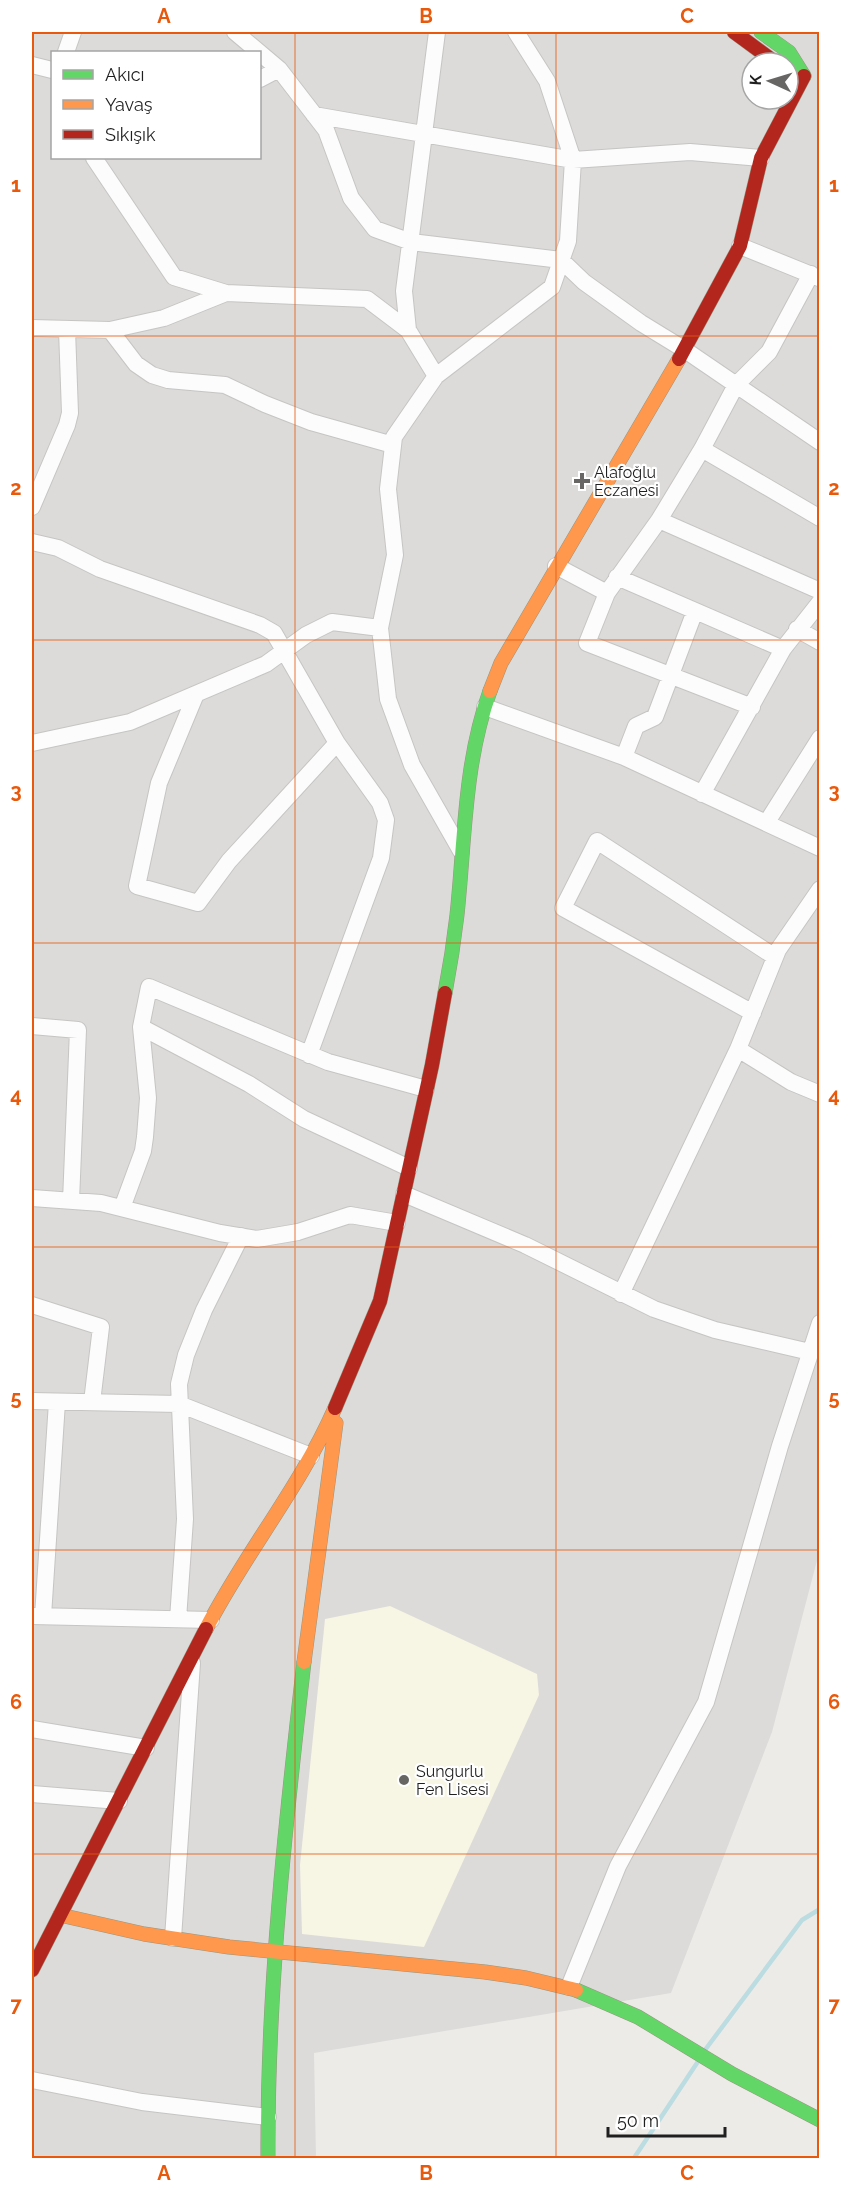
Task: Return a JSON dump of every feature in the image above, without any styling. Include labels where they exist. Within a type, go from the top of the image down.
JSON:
[{"type":"main road","points":[[734,32],[760,51]]},
{"type":"main road","points":[[761,32],[789,52],[804,76]]},
{"type":"main road","points":[[800,74],[819,88]]},
{"type":"main road","points":[[32,1970],[229,1584],[321,1440],[380,1302],[426,1089],[457,915],[465,806],[479,722],[501,663],[685,350],[740,246],[761,158],[804,76]]},
{"type":"main road","points":[[769,141],[777,111]]},
{"type":"main road","points":[[268,2158],[273,1951],[286,1817],[325,1490],[341,1392]]},
{"type":"main road","points":[[60,1915],[99,1926],[173,1938],[273,1951],[508,1975],[568,1987],[613,2004],[657,2026],[706,2058],[819,2120]]},
{"type":"street","points":[[66,51],[73,32]]},
{"type":"street","points":[[235,32],[258,51]]},
{"type":"street","points":[[408,330],[404,291],[426,135],[437,32]]},
{"type":"street","points":[[462,851],[408,754],[388,699],[380,628],[395,555],[388,489],[394,437],[436,376],[552,286],[568,242],[573,160],[547,81],[516,32]]},
{"type":"street","points":[[261,54],[279,69],[326,130],[351,198],[375,229],[411,242],[561,260],[584,282],[641,323],[685,350],[819,442]]},
{"type":"street","points":[[32,66],[51,70]]},
{"type":"street","points":[[261,78],[279,69]]},
{"type":"street","points":[[314,115],[573,160],[690,152],[761,158]]},
{"type":"street","points":[[95,159],[174,278],[226,293],[367,299],[408,330],[436,376]]},
{"type":"street","points":[[740,246],[815,276],[769,352],[736,385],[702,449],[658,520],[607,593],[586,644],[752,707]]},
{"type":"street","points":[[32,328],[110,330],[164,318],[226,293]]},
{"type":"street","points":[[32,507],[60,444],[70,413],[67,330]]},
{"type":"street","points":[[110,330],[136,364],[152,375],[168,380],[225,385],[311,422],[393,446]]},
{"type":"street","points":[[702,449],[819,518]]},
{"type":"street","points":[[658,520],[819,591]]},
{"type":"street","points":[[32,542],[57,548],[99,569],[260,625],[274,633],[282,652],[309,691],[337,743],[380,803],[386,820],[381,858],[309,1055]]},
{"type":"street","points":[[556,566],[607,593]]},
{"type":"street","points":[[617,577],[783,649]]},
{"type":"street","points":[[702,794],[783,649],[819,602]]},
{"type":"street","points":[[624,757],[636,726],[655,717],[695,611]]},
{"type":"street","points":[[32,743],[130,722],[266,664],[306,635],[332,622],[380,628]]},
{"type":"street","points":[[797,629],[819,642]]},
{"type":"street","points":[[196,694],[159,783],[137,886],[198,903],[230,861],[337,743]]},
{"type":"street","points":[[485,707],[624,757],[767,822],[819,849]]},
{"type":"street","points":[[767,822],[819,738]]},
{"type":"street","points":[[753,1013],[563,908],[597,841],[776,957]]},
{"type":"street","points":[[621,1294],[738,1049],[776,957],[819,889]]},
{"type":"street","points":[[122,1209],[146,1137],[148,1089],[141,1027],[149,987],[328,1062],[426,1089]]},
{"type":"street","points":[[32,1026],[78,1030],[71,1201]]},
{"type":"street","points":[[141,1027],[249,1084],[304,1119],[410,1168]]},
{"type":"street","points":[[738,1049],[791,1082],[819,1094]]},
{"type":"street","points":[[404,1194],[525,1245],[621,1294],[715,1330],[810,1352]]},
{"type":"street","points":[[32,1198],[100,1203],[257,1239],[298,1232],[350,1215],[398,1223]]},
{"type":"street","points":[[178,1619],[185,1519],[179,1384],[186,1355],[204,1310],[241,1236]]},
{"type":"street","points":[[32,1305],[101,1327],[92,1402]]},
{"type":"street","points":[[568,1987],[618,1866],[706,1702],[780,1446],[819,1323]]},
{"type":"street","points":[[32,1401],[179,1404],[311,1456]]},
{"type":"street","points":[[57,1402],[37,1616],[211,1620]]},
{"type":"street","points":[[173,1938],[192,1657]]},
{"type":"street","points":[[32,1729],[146,1748]]},
{"type":"street","points":[[32,1794],[119,1801]]},
{"type":"street","points":[[32,2080],[142,2102],[268,2117]]},
{"type":"shaded area","points":[[32,32],[819,32],[820,1549],[772,1732],[671,1993],[314,2053],[316,2158],[32,2158]]},
{"type":"shaded area","name":"Sungurlu Fen Lisesi","points":[[390,1606],[537,1674],[539,1695],[424,1947],[302,1934],[300,1865],[325,1619]]},
{"type":"waterway","points":[[705,2050],[802,1920],[820,1909]]},
{"type":"waterway","points":[[634,2158],[699,2060]]},
{"type":"traffic: fast","points":[[761,32],[789,52],[804,76]]},
{"type":"traffic: fast","points":[[445,993],[457,915],[470,773],[481,718],[490,691]]},
{"type":"traffic: fast","points":[[268,2158],[268,2096],[278,1910],[304,1662]]},
{"type":"traffic: fast","points":[[576,1990],[638,2017],[732,2074],[820,2120]]},
{"type":"traffic: slow","points":[[490,691],[501,663],[679,359]]},
{"type":"traffic: slow","points":[[206,1629],[238,1573],[306,1465],[335,1408]]},
{"type":"traffic: slow","points":[[304,1662],[336,1423]]},
{"type":"traffic: slow","points":[[60,1915],[144,1934],[229,1947],[485,1972],[526,1978],[576,1990]]},
{"type":"traffic: jam","points":[[734,32],[760,51]]},
{"type":"traffic: jam","points":[[679,359],[740,246],[761,158],[804,76]]},
{"type":"traffic: jam","points":[[335,1408],[380,1301],[432,1065],[445,993]]},
{"type":"traffic: jam","points":[[32,1970],[206,1629]]},
{"type":"place","name":"Alafoğlu Eczanesi","points":[[582,481]]},
{"type":"place","name":"Sungurlu Fen Lisesi","points":[[404,1780]]}]
